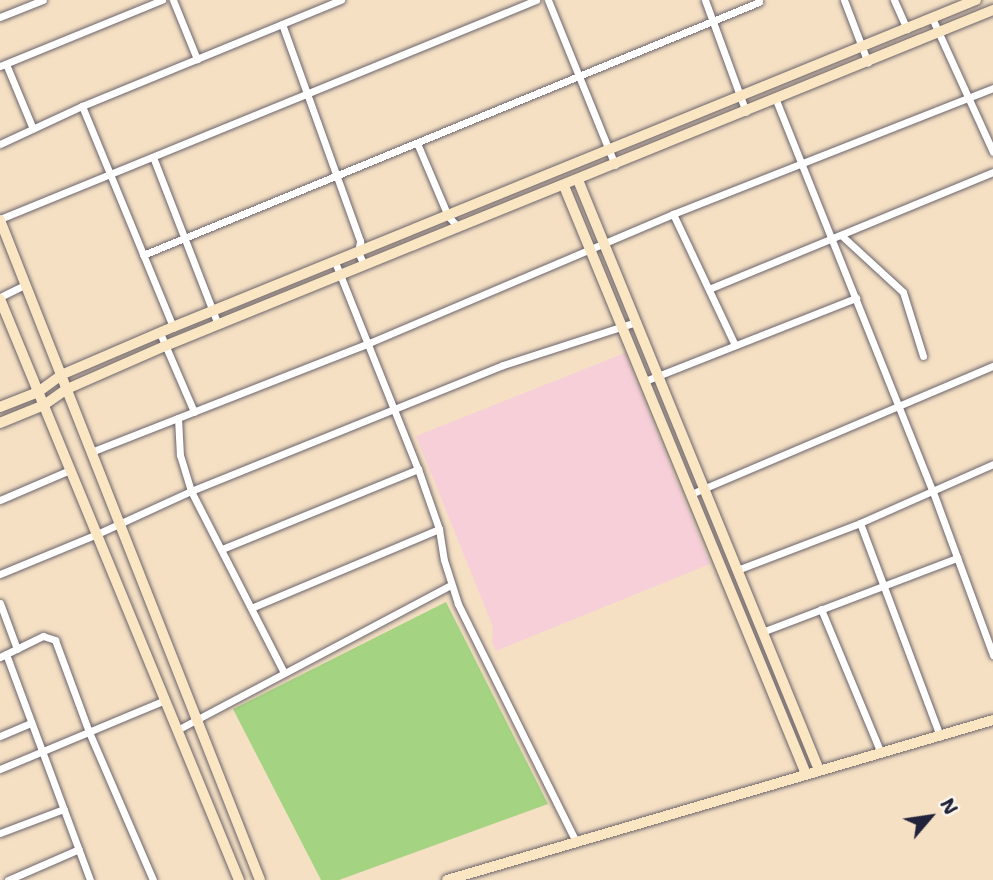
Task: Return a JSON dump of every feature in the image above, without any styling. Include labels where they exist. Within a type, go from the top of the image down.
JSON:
[{"type":"street","points":[[0,7],[2,16],[43,0]]},
{"type":"street","points":[[33,129],[3,65],[162,0]]},
{"type":"street","points":[[173,0],[197,59]]},
{"type":"street","points":[[0,144],[82,106],[341,0]]},
{"type":"street","points":[[509,0],[514,10]]},
{"type":"street","points":[[260,880],[0,220],[536,0]]},
{"type":"street","points":[[548,0],[615,165]]},
{"type":"street","points":[[705,0],[746,112]]},
{"type":"street","points":[[844,0],[868,63]]},
{"type":"street","points":[[894,0],[907,29]]},
{"type":"street","points":[[0,407],[38,392],[61,375],[335,261],[359,246],[369,247],[404,234],[974,1],[978,16]]},
{"type":"street","points":[[143,255],[712,19],[759,2]]},
{"type":"street","points":[[0,423],[44,405],[67,389],[165,346],[824,81],[993,10]]},
{"type":"street","points":[[932,18],[970,96],[993,152]]},
{"type":"street","points":[[282,24],[337,174],[364,265]]},
{"type":"street","points":[[818,66],[824,81]]},
{"type":"street","points":[[92,452],[369,343],[673,214],[993,88]]},
{"type":"street","points":[[757,90],[763,105]]},
{"type":"street","points":[[776,100],[933,492],[993,655]]},
{"type":"street","points":[[82,106],[173,327]]},
{"type":"street","points":[[678,122],[684,137]]},
{"type":"street","points":[[417,143],[448,216],[458,228]]},
{"type":"street","points":[[153,157],[182,239],[218,325]]},
{"type":"street","points":[[709,289],[993,172]]},
{"type":"street","points":[[578,180],[819,770]]},
{"type":"street","points":[[564,186],[806,774]]},
{"type":"street","points":[[513,188],[519,203]]},
{"type":"street","points":[[673,214],[735,345]]},
{"type":"street","points":[[404,234],[409,248]]},
{"type":"street","points":[[841,235],[902,292],[923,356]]},
{"type":"street","points":[[369,247],[375,261]]},
{"type":"street","points":[[335,261],[418,469],[439,529],[451,585],[576,842]]},
{"type":"street","points":[[25,285],[0,298],[239,880]]},
{"type":"street","points":[[272,287],[278,302]]},
{"type":"street","points":[[610,296],[623,291]]},
{"type":"street","points":[[645,382],[856,298]]},
{"type":"street","points":[[0,574],[191,491],[524,356],[636,322]]},
{"type":"street","points":[[160,333],[194,412]]},
{"type":"street","points":[[122,349],[128,362]]},
{"type":"street","points":[[691,494],[993,366]]},
{"type":"street","points":[[178,418],[180,455],[191,491],[285,673]]},
{"type":"street","points":[[737,570],[860,523],[993,464]]},
{"type":"street","points":[[222,549],[418,469]]},
{"type":"street","points":[[0,500],[70,470]]},
{"type":"street","points":[[860,523],[881,585],[940,736]]},
{"type":"street","points":[[251,608],[439,529]]},
{"type":"street","points":[[762,632],[957,558]]},
{"type":"street","points":[[177,730],[451,585]]},
{"type":"street","points":[[0,603],[17,649]]},
{"type":"street","points":[[821,610],[880,751]]},
{"type":"street","points":[[90,880],[3,655],[43,636],[55,640],[89,732],[153,880]]},
{"type":"street","points":[[0,769],[165,700]]},
{"type":"street","points":[[447,880],[993,720]]},
{"type":"street","points":[[0,736],[31,723]]},
{"type":"street","points":[[0,833],[64,809]]},
{"type":"street","points":[[8,880],[19,878],[79,849]]},
{"type":"shaded area","points":[[625,353],[710,564],[496,651],[492,643],[493,627],[416,436]]},
{"type":"green space","points":[[446,602],[548,804],[339,880],[321,880],[233,709]]}]
